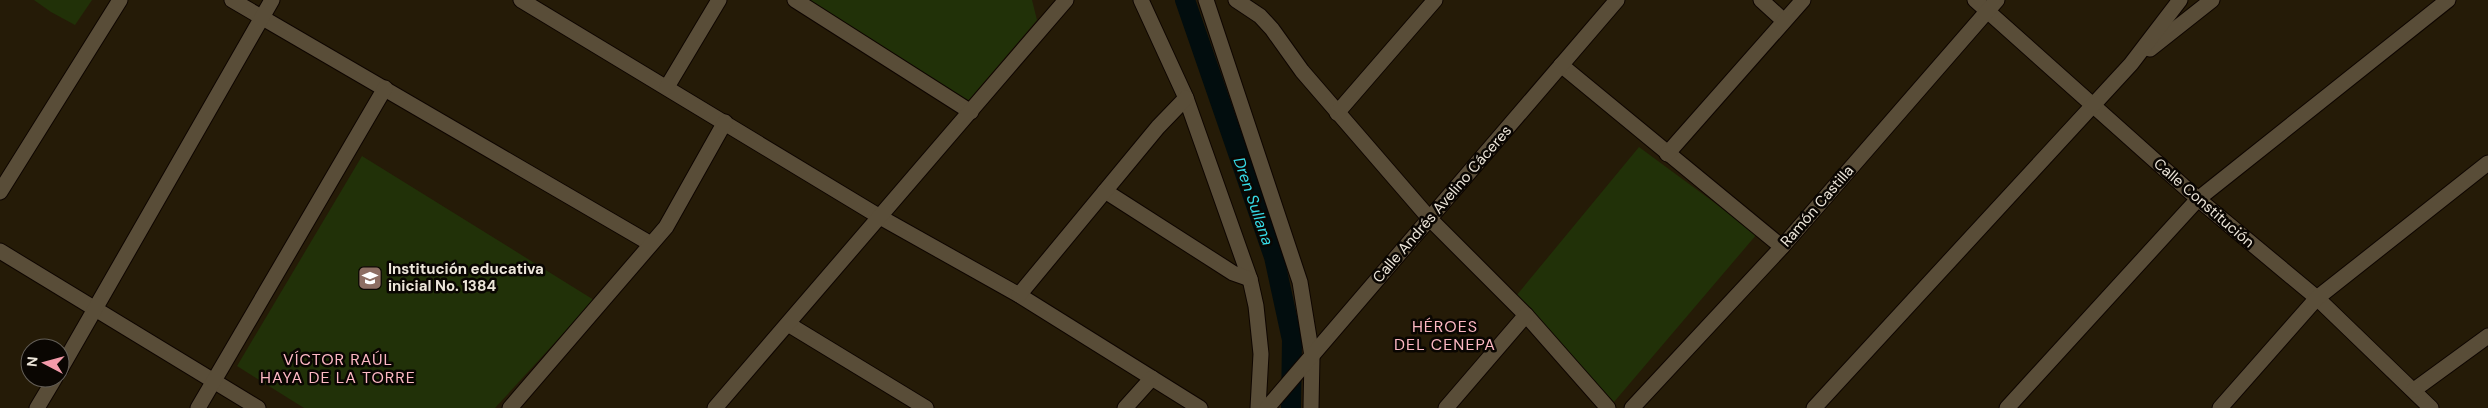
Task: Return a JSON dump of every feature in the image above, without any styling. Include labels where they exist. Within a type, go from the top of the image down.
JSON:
[{"type":"street","points":[[0,192],[120,0]]},
{"type":"street","points":[[232,0],[651,244]]},
{"type":"street","points":[[70,353],[272,0]]},
{"type":"street","points":[[522,0],[880,217],[1019,295],[1200,408]]},
{"type":"street","points":[[668,87],[719,0]]},
{"type":"street","points":[[795,0],[971,112]]},
{"type":"street","points":[[715,408],[1066,0]]},
{"type":"street","points":[[1141,0],[1186,98],[1250,279],[1261,354],[1265,407]]},
{"type":"street","points":[[1206,0],[1292,253],[1306,312],[1307,361],[1311,408]]},
{"type":"street","points":[[1337,113],[1435,0]]},
{"type":"street","name":"Calle Andrés Avelino Cáceres","points":[[1265,407],[1430,219],[1617,0]]},
{"type":"street","points":[[1761,0],[1784,21]]},
{"type":"street","points":[[1667,154],[1802,0]]},
{"type":"street","name":"Calle Constitución","points":[[1975,0],[1992,6],[2093,105],[2198,199],[2317,298],[2431,408]]},
{"type":"street","points":[[1814,408],[2131,64],[2180,0]]},
{"type":"street","points":[[2131,64],[2212,0]]},
{"type":"street","points":[[2007,408],[2198,199],[2448,0]]},
{"type":"street","points":[[1243,2],[1272,29],[1289,54],[1337,113],[1430,219],[1526,315],[1604,406]]},
{"type":"street","name":"Ramón Castilla","points":[[1632,408],[1782,246],[1992,6]]},
{"type":"street","points":[[1561,65],[1667,154],[1782,246]]},
{"type":"street","points":[[198,408],[385,88]]},
{"type":"street","points":[[1019,295],[1158,127],[1186,98]]},
{"type":"street","points":[[510,408],[666,227],[725,122]]},
{"type":"street","points":[[2220,408],[2317,298],[2488,163]]},
{"type":"street","points":[[1105,191],[1233,273],[1250,279]]},
{"type":"street","points":[[0,251],[258,408]]},
{"type":"street","points":[[1446,408],[1526,315]]},
{"type":"street","points":[[788,324],[916,405]]},
{"type":"street","points":[[2414,390],[2488,336]]},
{"type":"street","points":[[1125,408],[1152,378]]},
{"type":"street","points":[[37,408],[49,388]]},
{"type":"green space","points":[[34,0],[92,0],[75,25]]},
{"type":"green space","points":[[809,0],[1032,0],[1037,20],[962,108]]},
{"type":"green space","points":[[1639,147],[1757,234],[1614,402],[1516,296]]},
{"type":"green space","points":[[362,156],[594,300],[495,408],[304,408],[237,366]]},
{"type":"waterway","name":"Dren Sullana","points":[[1185,0],[1274,257],[1292,340],[1291,408]]},
{"type":"place","name":"Institución educativa inicial No. 1384","points":[[370,278]]},
{"type":"district","name":"HÉROES DEL CENEPA","points":[[1445,335]]},
{"type":"district","name":"VÍCTOR RAÚL HAYA DE LA TORRE","points":[[338,368]]}]
